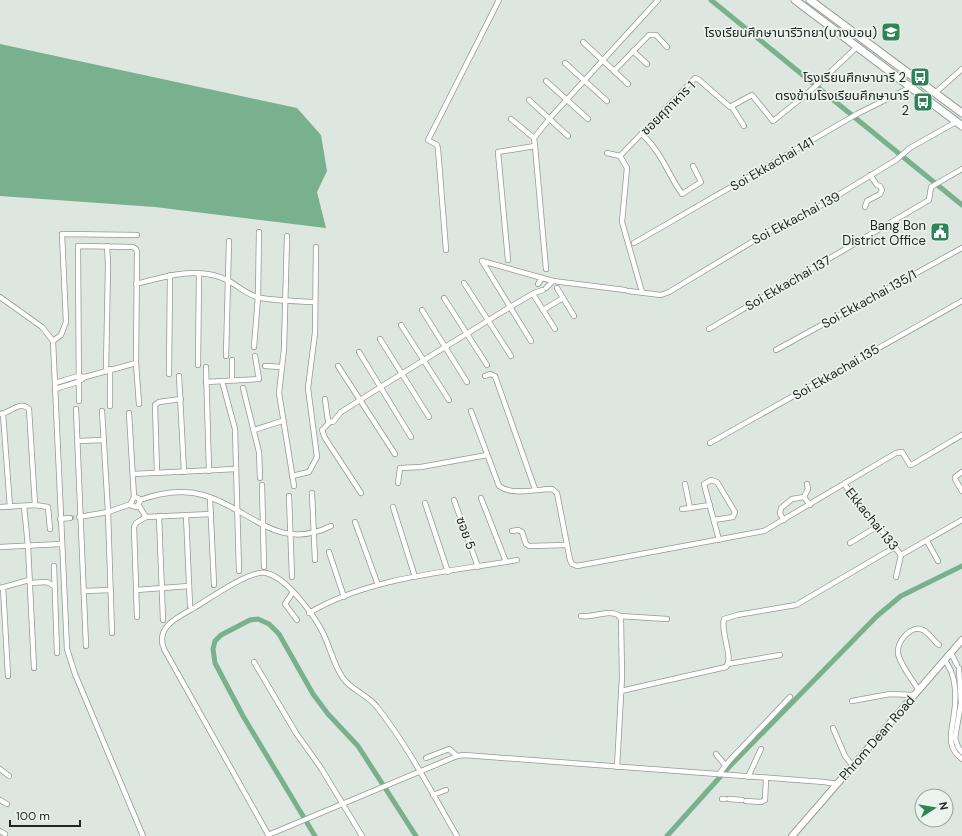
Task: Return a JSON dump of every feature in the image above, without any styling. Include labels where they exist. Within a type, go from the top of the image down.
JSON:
[{"type":"main road","points":[[795,0],[959,124]]},
{"type":"main road","points":[[810,0],[962,113]]},
{"type":"main road","name":"Phrom Dean Road","points":[[792,836],[962,640]]},
{"type":"street","points":[[446,250],[438,149],[437,145],[428,140],[499,0]]},
{"type":"street","points":[[534,138],[550,118],[658,0]]},
{"type":"street","points":[[614,71],[648,36],[652,34],[667,47]]},
{"type":"street","points":[[583,42],[628,84]]},
{"type":"street","points":[[744,126],[732,107],[752,95],[774,121],[808,93],[816,84],[858,47]]},
{"type":"street","points":[[633,51],[647,64]]},
{"type":"street","points":[[565,63],[607,101]]},
{"type":"street","points":[[934,93],[962,69]]},
{"type":"street","name":"ซอยศุภาหาร 1","points":[[620,156],[695,78],[698,79],[728,107],[732,107]]},
{"type":"street","points":[[546,81],[588,119]]},
{"type":"street","name":"Soi Ekkachai 141","points":[[634,243],[846,122],[857,114],[911,87]]},
{"type":"street","points":[[529,100],[568,136]]},
{"type":"street","points":[[511,119],[534,138],[546,269]]},
{"type":"street","name":"Soi Ekkachai 139","points":[[510,307],[482,261],[542,278],[661,295],[669,292],[775,228],[802,217],[896,160],[910,148],[959,124]]},
{"type":"street","points":[[642,134],[664,160],[682,194],[701,182],[693,166]]},
{"type":"street","points":[[508,260],[498,152],[535,146]]},
{"type":"street","points":[[608,153],[620,156],[627,168],[622,222],[642,292]]},
{"type":"street","name":"Soi Ekkachai 137","points":[[709,329],[929,200],[931,187],[962,169]]},
{"type":"street","points":[[865,207],[867,200],[880,194],[882,190],[880,186],[876,185],[870,175]]},
{"type":"street","points":[[254,347],[258,297],[259,232]]},
{"type":"street","points":[[53,341],[61,335],[66,322],[62,234],[137,235]]},
{"type":"street","points":[[288,236],[286,299],[279,393],[282,422],[294,486]]},
{"type":"street","points":[[226,356],[229,241]]},
{"type":"street","points":[[79,401],[78,246],[107,246],[136,248],[136,363],[139,404]]},
{"type":"street","points":[[107,246],[108,370],[110,406]]},
{"type":"street","points":[[292,476],[309,472],[317,457],[308,388],[313,350],[316,247]]},
{"type":"street","name":"Soi Ekkachai 135/1","points":[[776,350],[962,248]]},
{"type":"street","points":[[136,284],[170,275],[185,273],[199,274],[214,276],[228,281],[258,297],[315,302]]},
{"type":"street","points":[[198,365],[199,274]]},
{"type":"street","points":[[169,374],[170,275]]},
{"type":"street","points":[[360,494],[324,438],[322,430],[330,422],[336,420],[340,412],[535,290],[542,278]]},
{"type":"street","points":[[535,290],[544,289],[553,280]]},
{"type":"street","points":[[464,283],[511,356]]},
{"type":"street","points":[[557,288],[574,316]]},
{"type":"street","points":[[535,290],[543,310],[555,329]]},
{"type":"street","points":[[0,297],[42,327],[53,341],[61,544],[67,649],[70,662],[143,836]]},
{"type":"street","points":[[444,298],[487,365]]},
{"type":"street","points":[[543,310],[563,298]]},
{"type":"street","name":"Soi Ekkachai 135","points":[[710,443],[962,301]]},
{"type":"street","points":[[510,307],[530,341]]},
{"type":"street","points":[[422,310],[467,382]]},
{"type":"street","points":[[401,324],[449,400]]},
{"type":"street","points":[[380,339],[403,373],[429,417]]},
{"type":"street","points":[[359,352],[411,437]]},
{"type":"street","points":[[206,382],[259,379],[255,356]]},
{"type":"street","points":[[232,360],[232,380]]},
{"type":"street","points":[[55,389],[78,382],[85,377],[136,363]]},
{"type":"street","points":[[265,366],[282,367]]},
{"type":"street","points":[[338,366],[396,454]]},
{"type":"street","points":[[206,367],[209,471]]},
{"type":"street","points":[[485,376],[490,374],[495,376],[535,489]]},
{"type":"street","points":[[55,383],[78,376],[85,377]]},
{"type":"street","points":[[179,376],[184,472]]},
{"type":"street","points":[[222,381],[235,429],[239,571]]},
{"type":"street","points":[[243,388],[260,458],[260,478]]},
{"type":"street","points":[[158,473],[155,405],[159,402],[180,399]]},
{"type":"street","points":[[325,399],[327,416],[330,422]]},
{"type":"street","points":[[10,507],[2,414],[17,406],[27,406],[30,408],[35,505]]},
{"type":"street","points":[[76,409],[86,646]]},
{"type":"street","points":[[102,411],[108,512],[112,633]]},
{"type":"street","points":[[471,411],[499,486],[504,490],[552,489],[557,493],[572,564],[577,566],[757,533],[784,520],[896,454],[902,452],[910,465],[962,435]]},
{"type":"street","points":[[129,413],[134,497],[131,500],[131,504]]},
{"type":"street","points":[[254,430],[282,422]]},
{"type":"street","points":[[78,441],[104,440]]},
{"type":"street","points":[[398,483],[399,470],[404,467],[420,467],[487,455]]},
{"type":"street","points":[[133,474],[236,469]]},
{"type":"street","points":[[962,472],[955,477],[955,479],[962,492]]},
{"type":"street","points":[[714,520],[733,517],[735,514],[733,508],[715,480],[706,481],[704,484],[719,540]]},
{"type":"street","points":[[685,484],[690,508]]},
{"type":"street","points":[[804,497],[808,489],[807,484]]},
{"type":"street","name":"Ekkachai 133","points":[[844,484],[900,555],[962,520]]},
{"type":"street","points":[[262,485],[264,567]]},
{"type":"street","points":[[134,497],[140,500],[162,493],[176,492],[202,495],[237,510],[275,532],[290,534],[314,533],[331,526]]},
{"type":"street","points":[[312,493],[315,560]]},
{"type":"street","points":[[289,496],[292,577]]},
{"type":"street","points":[[804,497],[810,505]]},
{"type":"street","points":[[784,520],[780,512],[781,508],[792,499],[804,497]]},
{"type":"street","points":[[210,498],[214,585]]},
{"type":"street","points":[[481,498],[506,562]]},
{"type":"street","points":[[140,500],[139,506],[146,517]]},
{"type":"street","name":"ซอย 5","points":[[454,500],[478,566]]},
{"type":"street","points":[[425,502],[448,572]]},
{"type":"street","points":[[80,517],[108,512],[131,504],[135,507],[139,506]]},
{"type":"street","points":[[0,508],[35,505],[48,507],[50,529]]},
{"type":"street","points":[[682,509],[710,505]]},
{"type":"street","points":[[24,506],[28,546],[34,668]]},
{"type":"street","points":[[393,507],[414,577]]},
{"type":"street","points":[[137,617],[134,527],[136,523],[146,517],[211,514]]},
{"type":"street","points":[[186,515],[190,606]]},
{"type":"street","points":[[159,516],[163,620]]},
{"type":"street","points":[[60,519],[70,518]]},
{"type":"street","points":[[355,522],[378,585]]},
{"type":"street","points":[[850,543],[878,526]]},
{"type":"street","points":[[512,531],[518,530],[522,532],[526,544],[529,546],[567,545]]},
{"type":"street","points":[[927,541],[938,561]]},
{"type":"street","points":[[0,547],[61,544]]},
{"type":"street","points":[[728,664],[724,619],[737,615],[796,605],[895,547]]},
{"type":"street","points":[[329,552],[344,597]]},
{"type":"street","points":[[896,577],[900,555]]},
{"type":"street","points":[[309,613],[344,597],[378,585],[414,577],[517,560]]},
{"type":"street","points":[[54,566],[57,653]]},
{"type":"street","points":[[457,836],[419,772],[377,706],[342,678],[322,630],[293,592],[272,574],[258,572],[170,623],[163,631],[161,640],[164,649],[269,836],[297,822],[388,784],[419,772],[457,756],[720,774],[837,784]]},
{"type":"street","points":[[8,676],[2,588],[29,582],[47,582],[54,586]]},
{"type":"street","points":[[136,590],[189,586]]},
{"type":"street","points":[[84,590],[111,590]]},
{"type":"street","points":[[293,592],[285,604],[297,620]]},
{"type":"street","points":[[581,616],[593,617],[611,612],[619,616],[667,619]]},
{"type":"street","points":[[617,767],[622,652],[619,616]]},
{"type":"street","points":[[918,689],[899,658],[898,645],[901,639],[916,629],[922,630],[939,645]]},
{"type":"street","points":[[951,653],[958,668],[961,703],[955,738],[958,747],[962,752]]},
{"type":"street","points":[[621,691],[726,667],[728,664],[780,655]]},
{"type":"street","points":[[945,660],[952,674],[955,702],[954,717],[949,738],[950,744],[957,755],[962,759]]},
{"type":"street","points":[[254,662],[296,733],[321,768],[362,836]]},
{"type":"street","points":[[952,674],[958,668]]},
{"type":"street","points":[[852,701],[890,694],[914,695]]},
{"type":"street","points":[[720,774],[725,765],[790,697]]},
{"type":"street","points":[[954,717],[959,717]]},
{"type":"street","points":[[832,728],[845,756],[853,766]]},
{"type":"street","points":[[426,758],[449,748],[457,756]]},
{"type":"street","points":[[748,777],[761,749]]},
{"type":"street","points":[[716,754],[725,765]]},
{"type":"street","points":[[0,769],[9,776]]},
{"type":"street","points":[[725,799],[761,802],[765,800],[766,778]]},
{"type":"street","points":[[433,795],[446,790]]},
{"type":"street","points":[[0,800],[7,804]]},
{"type":"street","points":[[0,830],[5,834]]},
{"type":"shaded area","points":[[0,44],[297,108],[321,135],[327,171],[317,192],[326,228],[155,207],[0,196]]},
{"type":"waterway","points":[[711,0],[962,205]]},
{"type":"waterway","points":[[667,836],[729,767],[877,616],[901,596],[962,566]]},
{"type":"waterway","points":[[315,836],[243,716],[215,663],[213,649],[215,641],[221,635],[250,620],[258,619],[269,624],[279,634],[313,694],[328,714],[358,746],[416,836]]},
{"type":"tunnel","points":[[70,518],[79,517]]},
{"type":"place","name":"โรงเรียนศึกษานารีวิทยา(บางบอน)","points":[[891,32]]},
{"type":"place","name":"โรงเรียนศึกษานารี 2","points":[[920,77]]},
{"type":"place","name":"ตรงข้ามโรงเรียนศึกษานารี 2","points":[[923,102]]},
{"type":"place","name":"Bang Bon District Office","points":[[940,232]]}]
